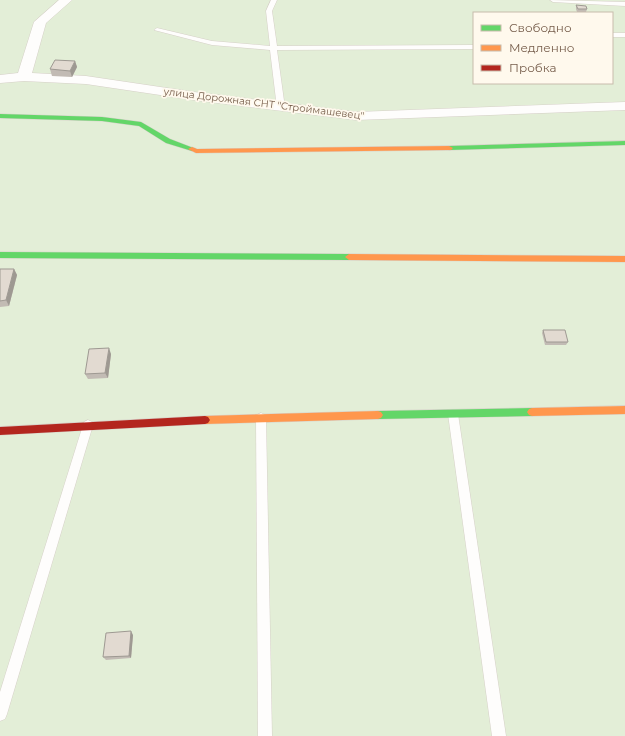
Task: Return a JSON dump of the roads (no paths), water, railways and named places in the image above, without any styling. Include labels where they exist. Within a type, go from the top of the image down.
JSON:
[{"type":"street","points":[[24,77],[40,22],[66,0]]},
{"type":"street","name":"улица Дорожная СНТ \"Строймашевец\"","points":[[0,79],[24,77],[86,80],[281,108],[356,116],[625,106]]},
{"type":"street","points":[[0,116],[102,119],[141,124],[168,141],[196,152],[375,150],[625,143]]},
{"type":"street","points":[[0,255],[625,259]]},
{"type":"street","points":[[0,432],[88,425],[261,418],[625,410]]},
{"type":"lane","points":[[274,0],[269,11],[281,108]]},
{"type":"lane","points":[[553,0],[625,4]]},
{"type":"lane","points":[[156,30],[212,43],[274,48],[473,46]]},
{"type":"lane","points":[[613,35],[625,35]]},
{"type":"lane","points":[[453,414],[499,736]]},
{"type":"lane","points":[[261,418],[265,736]]},
{"type":"lane","points":[[0,714],[88,425]]}]
